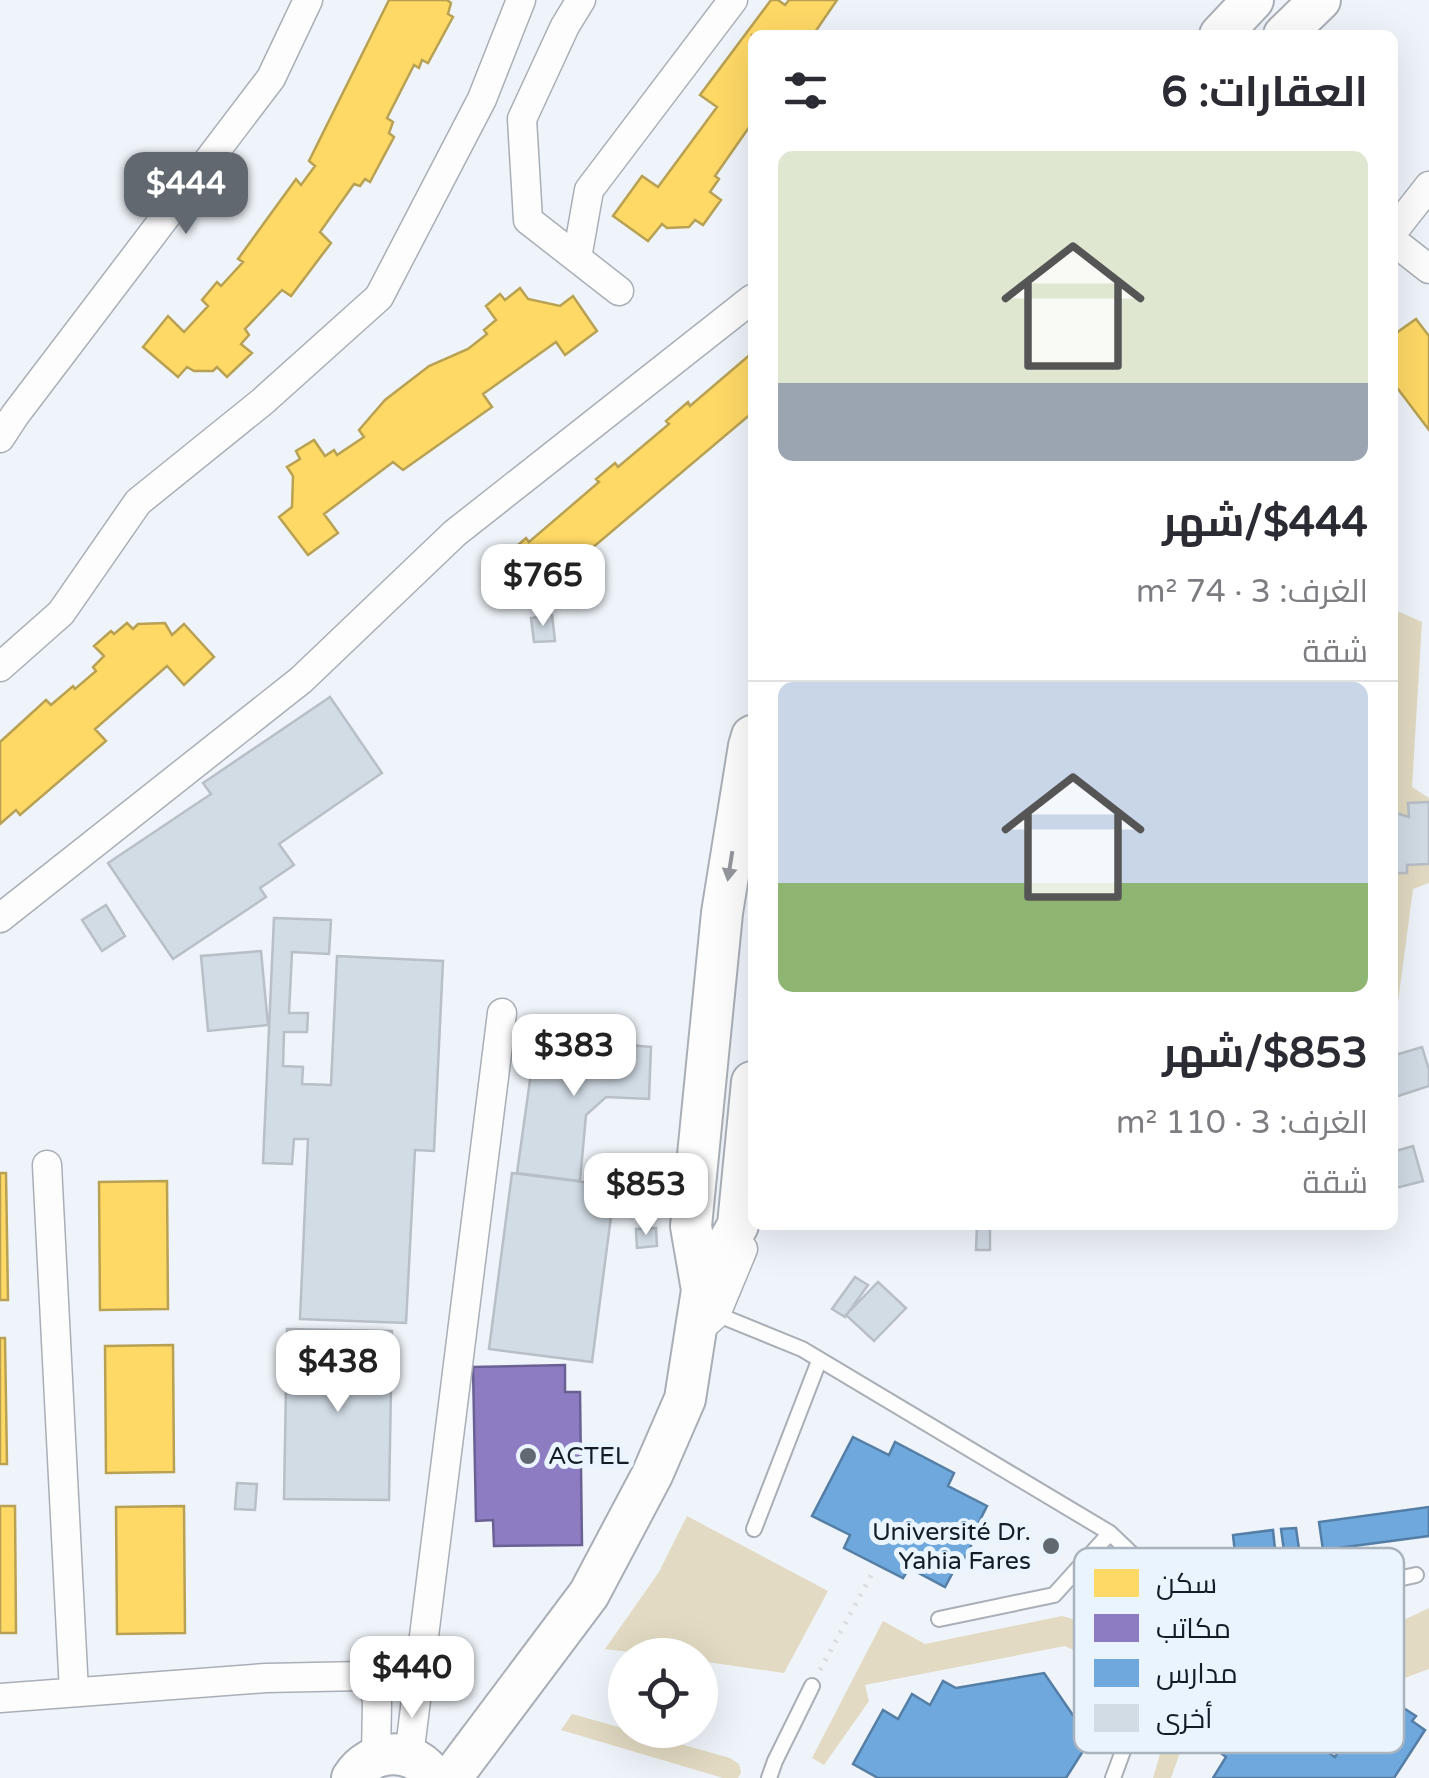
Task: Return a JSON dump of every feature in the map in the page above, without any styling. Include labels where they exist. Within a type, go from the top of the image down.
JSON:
[{"type":"street","points":[[0,438],[270,78],[308,0]]},
{"type":"street","points":[[0,667],[61,613],[138,502],[262,402],[379,297],[482,99],[521,0]]},
{"type":"street","points":[[580,0],[522,120],[528,220],[618,290]]},
{"type":"street","points":[[577,258],[590,190],[733,0]]},
{"type":"street","points":[[1225,30],[1254,0]]},
{"type":"street","points":[[1289,30],[1320,0]]},
{"type":"street","points":[[1398,226],[1425,199]]},
{"type":"street","points":[[1398,245],[1429,269]]},
{"type":"street","points":[[0,918],[301,680],[455,533],[748,302]]},
{"type":"street","points":[[704,1312],[691,1226],[722,913],[748,752]]},
{"type":"street","points":[[393,1767],[502,1013]]},
{"type":"street","points":[[451,1778],[588,1594],[652,1475],[685,1400],[704,1312],[738,1224],[748,1123]]},
{"type":"street","points":[[48,1166],[74,1692]]},
{"type":"street","points":[[704,1312],[750,1230]]},
{"type":"street","points":[[0,1698],[266,1678],[363,1676],[372,1680],[393,1767]]},
{"type":"lane","points":[[704,1312],[802,1349],[1110,1533],[1126,1548]]},
{"type":"lane","points":[[754,1529],[819,1361]]},
{"type":"lane","points":[[1096,1548],[1110,1533]]},
{"type":"lane","points":[[939,1619],[1054,1595],[1074,1573]]},
{"type":"lane","points":[[1404,1578],[1416,1575]]},
{"type":"lane","points":[[769,1778],[812,1686]]},
{"type":"lane","points":[[1113,1778],[1122,1753]]},
{"type":"path","points":[[812,1686],[874,1570]]},
{"type":"shaded area","points":[[1398,611],[1422,622],[1412,787],[1429,798],[1429,883],[1413,889],[1398,1002]]},
{"type":"shaded area","points":[[687,1516],[828,1591],[784,1673],[718,1664],[718,1638],[613,1638],[659,1572]]},
{"type":"shaded area","points":[[1429,1608],[1429,1669],[1404,1678],[1404,1619]]},
{"type":"shaded area","points":[[1062,1616],[1074,1619],[1074,1650],[1065,1646],[865,1685],[869,1701],[824,1765],[812,1758],[883,1621],[925,1644]]},
{"type":"shaded area","points":[[572,1714],[608,1724],[608,1744],[561,1730]]},
{"type":"shaded area","points":[[622,1748],[694,1748],[739,1764],[738,1778],[723,1778]]},
{"type":"shaded area","points":[[1160,1753],[1180,1753],[1171,1778],[1153,1778]]},
{"type":"building: سكن","points":[[389,0],[447,0],[451,3],[448,14],[453,17],[428,63],[422,60],[419,68],[414,65],[387,118],[393,122],[389,133],[394,137],[370,182],[365,179],[360,186],[354,184],[320,232],[331,243],[291,296],[282,290],[245,329],[249,335],[241,344],[252,353],[227,377],[217,367],[213,371],[194,371],[187,367],[178,377],[143,347],[168,316],[184,332],[208,306],[202,300],[217,282],[221,286],[243,262],[238,259],[296,179],[301,185],[315,166],[309,161]]},
{"type":"building: سكن","points":[[771,0],[785,5],[789,0],[837,0],[816,30],[749,30]]},
{"type":"building: سكن","points":[[748,31],[748,129],[715,176],[719,179],[710,192],[721,200],[703,225],[695,220],[689,227],[667,228],[662,224],[648,241],[613,216],[642,176],[658,187],[717,107],[700,95]]},
{"type":"building: سكن","points":[[520,288],[528,299],[560,306],[573,296],[597,331],[565,355],[556,342],[483,394],[492,407],[403,470],[393,462],[324,514],[338,533],[308,555],[279,517],[292,507],[293,476],[287,467],[300,459],[296,451],[314,440],[325,456],[334,450],[337,455],[364,437],[359,430],[385,400],[429,366],[468,349],[487,334],[484,330],[496,320],[486,306],[500,294],[505,300]]},
{"type":"building: سكن","points":[[1416,319],[1429,336],[1429,430],[1398,389],[1398,332]]},
{"type":"building: سكن","points":[[748,356],[748,416],[527,603],[498,568],[512,555],[510,552],[526,538],[529,542],[599,482],[596,479],[615,463],[618,467],[669,424],[666,421],[688,402],[690,406]]},
{"type":"building: سكن","points":[[127,623],[133,629],[138,624],[165,623],[172,635],[184,624],[214,657],[184,685],[167,666],[95,729],[106,741],[20,815],[16,810],[0,824],[0,742],[46,700],[51,705],[96,671],[93,667],[104,656],[94,646]]},
{"type":"building: سكن","points":[[0,1173],[6,1173],[8,1300],[0,1300]]},
{"type":"building: سكن","points":[[167,1181],[168,1309],[100,1310],[99,1182]]},
{"type":"building: سكن","points":[[0,1338],[5,1338],[7,1464],[0,1464]]},
{"type":"building: سكن","points":[[173,1345],[174,1472],[106,1473],[105,1346]]},
{"type":"building: سكن","points":[[0,1506],[15,1506],[16,1633],[0,1633]]},
{"type":"building: سكن","points":[[184,1506],[185,1633],[117,1634],[116,1507]]},
{"type":"building: مكاتب","name":"ACTEL","points":[[565,1365],[565,1392],[580,1392],[582,1545],[494,1546],[493,1520],[476,1521],[473,1367]]},
{"type":"building: مدارس","points":[[853,1437],[889,1455],[895,1442],[954,1473],[948,1486],[987,1506],[962,1563],[959,1561],[945,1587],[909,1568],[903,1578],[844,1548],[850,1535],[812,1516]]},
{"type":"building: مدارس","points":[[1429,1507],[1429,1536],[1323,1548],[1319,1522]]},
{"type":"building: مدارس","points":[[1296,1528],[1299,1548],[1284,1548],[1281,1529]]},
{"type":"building: مدارس","points":[[1273,1530],[1275,1548],[1234,1548],[1233,1535]]},
{"type":"building: مدارس","points":[[1044,1673],[1074,1717],[1074,1753],[1082,1753],[1066,1778],[878,1778],[853,1764],[883,1710],[898,1719],[912,1694],[930,1705],[943,1681],[956,1688]]},
{"type":"building: مدارس","points":[[1404,1708],[1416,1716],[1412,1721],[1425,1730],[1394,1778],[1213,1778],[1226,1757],[1223,1753],[1329,1753],[1335,1757],[1338,1753],[1404,1753]]},
{"type":"building: أخرى","points":[[552,615],[555,641],[534,642],[531,618]]},
{"type":"building: أخرى","points":[[330,697],[382,773],[279,844],[294,865],[260,888],[266,897],[173,959],[108,863],[211,794],[203,783]]},
{"type":"building: أخرى","points":[[1429,802],[1429,864],[1407,865],[1407,873],[1398,873],[1398,814],[1409,817],[1408,803]]},
{"type":"building: أخرى","points":[[106,905],[125,936],[102,951],[82,920]]},
{"type":"building: أخرى","points":[[274,918],[331,920],[329,954],[292,952],[289,1013],[308,1013],[307,1032],[284,1032],[283,1066],[303,1067],[302,1084],[331,1085],[337,956],[443,961],[434,1151],[415,1150],[406,1323],[300,1319],[308,1139],[294,1139],[292,1164],[263,1163]]},
{"type":"building: أخرى","points":[[261,951],[268,1025],[208,1031],[201,956]]},
{"type":"building: أخرى","points":[[536,1037],[651,1047],[649,1099],[606,1097],[586,1115],[580,1181],[517,1173]]},
{"type":"building: أخرى","points":[[1422,1047],[1429,1086],[1398,1096],[1398,1054]]},
{"type":"building: أخرى","points":[[1413,1146],[1423,1181],[1398,1187],[1398,1150]]},
{"type":"building: أخرى","points":[[512,1173],[615,1186],[592,1362],[489,1349]]},
{"type":"building: أخرى","points":[[656,1228],[657,1246],[637,1248],[636,1229]]},
{"type":"building: أخرى","points":[[977,1230],[990,1230],[990,1250],[976,1250]]},
{"type":"building: أخرى","points":[[855,1277],[868,1285],[845,1317],[832,1309]]},
{"type":"building: أخرى","points":[[878,1282],[906,1308],[874,1341],[846,1315]]},
{"type":"building: أخرى","points":[[287,1329],[392,1331],[389,1500],[284,1499]]},
{"type":"building: أخرى","points":[[237,1483],[257,1484],[255,1510],[235,1509]]},
{"type":"place","name":"ACTEL","points":[[528,1456]]},
{"type":"place","name":"Université Dr. Yahia Fares","points":[[1051,1546]]}]
